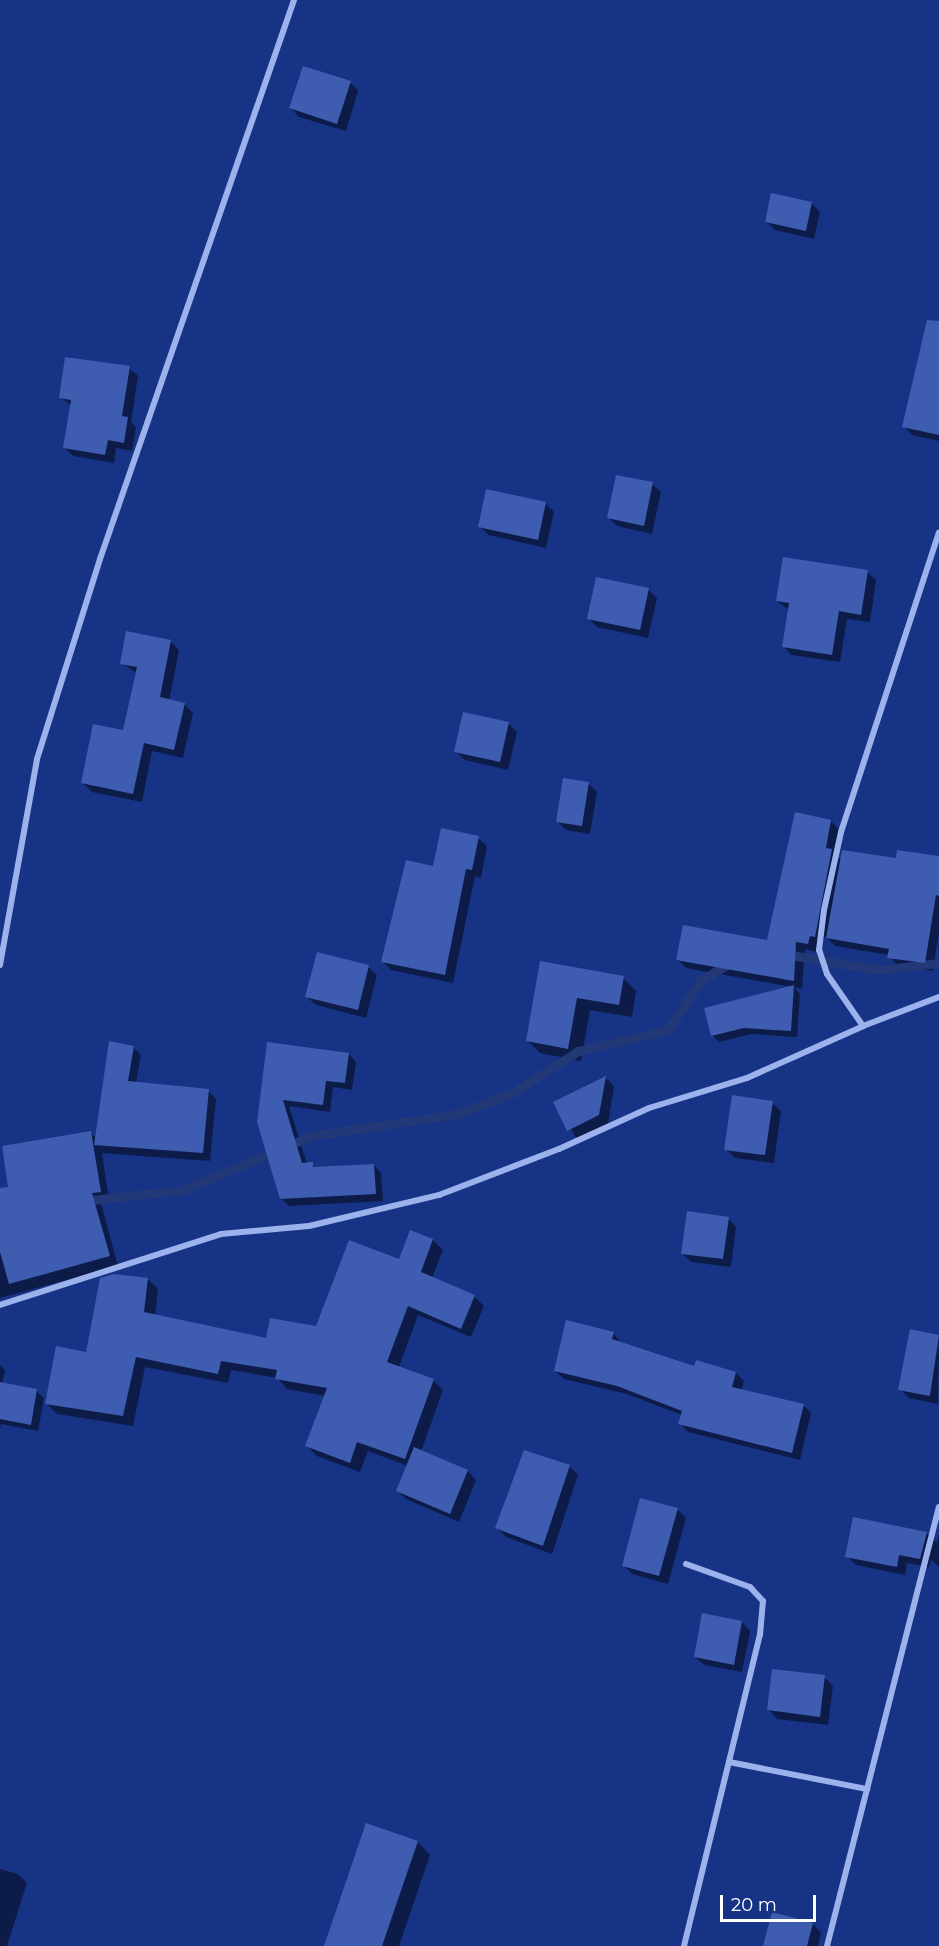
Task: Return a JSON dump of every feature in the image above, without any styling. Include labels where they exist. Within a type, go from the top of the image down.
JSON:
[{"type":"street","points":[[0,965],[37,759],[100,559],[294,0]]},
{"type":"street","points":[[863,1026],[827,974],[819,950],[841,832],[939,533]]},
{"type":"street","points":[[0,1305],[222,1234],[309,1226],[439,1195],[560,1149],[649,1107],[747,1078],[863,1026],[939,997]]},
{"type":"street","points":[[827,1946],[939,1507]]},
{"type":"street","points":[[684,1946],[760,1635],[763,1601],[750,1587],[686,1564]]},
{"type":"street","points":[[729,1762],[867,1789]]},
{"type":"building","points":[[303,66],[351,81],[337,124],[289,108]]},
{"type":"building","points":[[771,193],[812,202],[806,231],[765,222]]},
{"type":"building","points":[[927,320],[939,321],[939,435],[902,427]]},
{"type":"building","points":[[65,357],[130,366],[122,416],[128,417],[124,443],[108,440],[105,455],[63,448],[71,400],[59,398]]},
{"type":"building","points":[[616,475],[653,482],[644,526],[607,518]]},
{"type":"building","points":[[486,489],[546,502],[538,540],[478,527]]},
{"type":"building","points":[[783,557],[868,570],[861,615],[839,611],[832,655],[782,647],[789,603],[776,601]]},
{"type":"building","points":[[596,577],[649,588],[640,630],[587,619]]},
{"type":"building","points":[[126,631],[171,640],[160,697],[185,703],[174,750],[144,743],[133,794],[81,783],[93,724],[123,730],[137,667],[120,664]]},
{"type":"building","points":[[463,712],[509,722],[500,762],[454,752]]},
{"type":"building","points":[[563,778],[589,782],[582,826],[556,822]]},
{"type":"building","points":[[795,812],[831,820],[826,848],[832,849],[815,937],[810,936],[808,944],[796,942],[794,981],[676,960],[683,925],[767,940]]},
{"type":"building","points":[[441,828],[479,836],[472,870],[466,869],[445,975],[381,962],[406,860],[433,866]]},
{"type":"building","points":[[842,850],[896,858],[897,850],[939,856],[939,896],[936,895],[925,963],[887,958],[889,949],[826,938]]},
{"type":"building","points":[[317,952],[369,965],[358,1010],[305,997]]},
{"type":"building","points":[[540,961],[624,976],[619,1005],[577,998],[568,1049],[526,1041]]},
{"type":"building","points":[[794,985],[791,1031],[744,1028],[711,1036],[704,1008]]},
{"type":"building","points":[[109,1041],[134,1046],[128,1081],[209,1089],[203,1153],[94,1145]]},
{"type":"building","points":[[267,1042],[349,1053],[345,1083],[326,1081],[323,1105],[283,1100],[302,1163],[313,1162],[313,1167],[374,1164],[376,1194],[280,1199],[257,1122]]},
{"type":"building","points":[[606,1076],[599,1115],[567,1131],[553,1102]]},
{"type":"building","points":[[732,1095],[773,1101],[765,1155],[724,1150]]},
{"type":"building","points":[[91,1131],[101,1192],[92,1193],[110,1256],[9,1284],[0,1252],[0,1188],[8,1187],[2,1146]]},
{"type":"building","points":[[687,1211],[729,1217],[723,1259],[681,1254]]},
{"type":"building","points":[[410,1230],[433,1239],[421,1272],[475,1295],[461,1329],[408,1306],[387,1362],[434,1379],[405,1459],[357,1442],[350,1463],[305,1446],[327,1388],[275,1379],[277,1370],[221,1361],[218,1374],[136,1357],[123,1416],[45,1404],[56,1346],[86,1352],[100,1278],[114,1274],[148,1278],[144,1312],[266,1338],[270,1318],[316,1326],[349,1240],[399,1259]]},
{"type":"building","points":[[566,1320],[614,1332],[612,1339],[694,1366],[696,1360],[736,1372],[732,1387],[804,1404],[792,1453],[678,1424],[682,1411],[617,1386],[554,1371]]},
{"type":"building","points":[[910,1329],[939,1335],[930,1396],[898,1390]]},
{"type":"building","points":[[0,1382],[37,1389],[31,1425],[0,1419]]},
{"type":"building","points":[[414,1447],[468,1470],[450,1514],[396,1491]]},
{"type":"building","points":[[524,1450],[570,1465],[543,1546],[495,1528]]},
{"type":"building","points":[[640,1498],[678,1508],[659,1576],[622,1566]]},
{"type":"building","points":[[853,1517],[927,1532],[920,1559],[899,1555],[897,1567],[845,1557]]},
{"type":"building","points":[[702,1613],[742,1621],[734,1665],[694,1657]]},
{"type":"building","points":[[772,1669],[825,1675],[820,1717],[767,1710]]},
{"type":"building","points":[[366,1823],[418,1841],[382,1946],[324,1946]]},
{"type":"building","points":[[772,1912],[813,1923],[807,1946],[763,1946]]},
{"type":"waterway","points":[[785,954],[879,970],[939,963]]},
{"type":"waterway","points":[[82,1201],[183,1190],[311,1136],[457,1114],[513,1093],[578,1051],[668,1030],[701,980],[730,963]]}]
